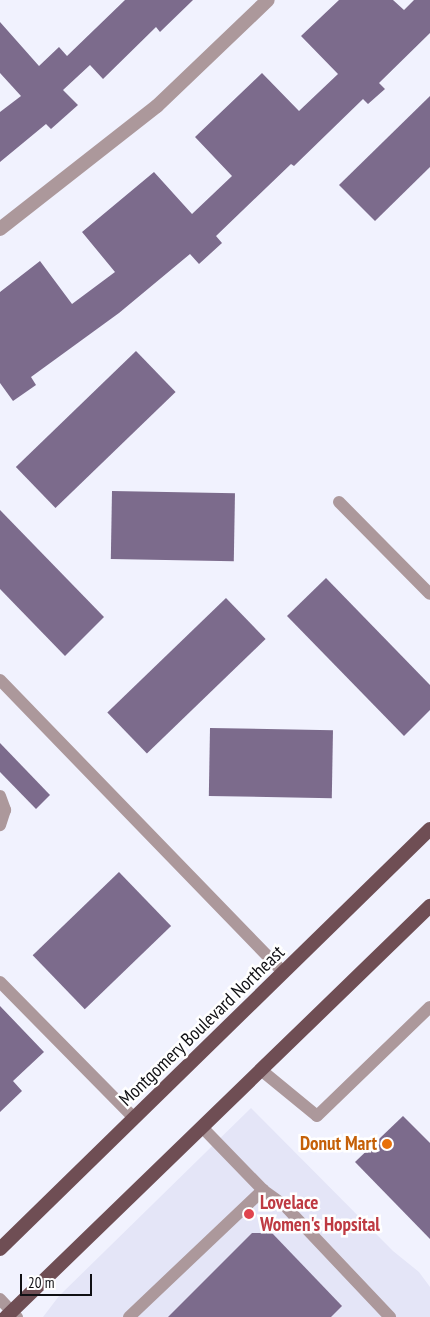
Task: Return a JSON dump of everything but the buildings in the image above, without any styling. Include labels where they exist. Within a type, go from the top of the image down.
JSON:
[{"type":"main road","name":"Montgomery Boulevard Northeast","points":[[0,1249],[430,829]]},
{"type":"main road","points":[[12,1315],[202,1127],[428,911]]},
{"type":"street","points":[[0,229],[157,106],[268,0]]},
{"type":"lane","points":[[339,502],[430,594]]},
{"type":"lane","points":[[0,680],[283,972]]},
{"type":"lane","points":[[0,796],[5,810],[0,825]]},
{"type":"lane","points":[[0,982],[134,1118]]},
{"type":"lane","points":[[262,1070],[318,1116],[430,1007]]},
{"type":"lane","points":[[202,1127],[264,1190],[285,1206],[390,1317]]},
{"type":"lane","points":[[129,1317],[264,1190]]},
{"type":"lane","points":[[0,1298],[12,1315]]},
{"type":"shaded area","name":"Lovelace Women's Hopsital","points":[[251,1108],[393,1251],[419,1272],[430,1287],[430,1317],[43,1317],[59,1296]]},
{"type":"place","name":"Donut Mart","points":[[387,1144]]},
{"type":"place","name":"Lovelace Women's Hopsital","points":[[249,1214]]}]
